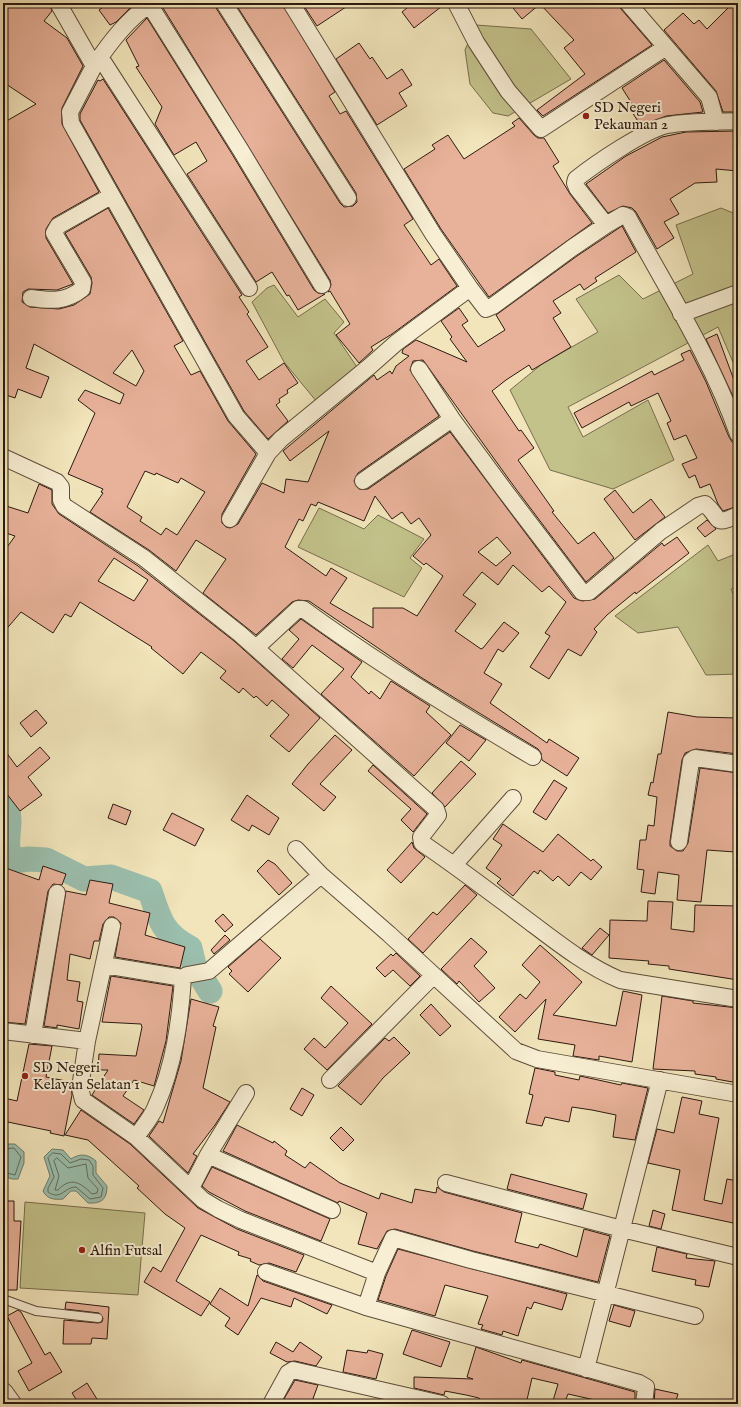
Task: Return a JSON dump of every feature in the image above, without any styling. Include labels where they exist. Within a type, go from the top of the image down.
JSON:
[{"type":"street","points":[[58,3],[248,288]]},
{"type":"street","points":[[224,3],[348,198]]},
{"type":"street","points":[[291,3],[433,234],[486,309],[606,224],[620,216],[628,217],[696,340],[738,434]]},
{"type":"street","points":[[456,3],[476,42],[508,91],[541,129],[666,47]]},
{"type":"street","points":[[628,3],[709,97],[716,122]]},
{"type":"street","points":[[268,452],[236,416],[69,119],[70,112],[97,62],[118,32],[150,4],[322,285]]},
{"type":"street","points":[[606,224],[577,188],[575,183],[576,179],[604,159],[656,128],[668,125],[738,121]]},
{"type":"street","points":[[31,298],[58,301],[74,295],[82,290],[83,282],[54,233],[58,226],[111,196]]},
{"type":"street","points":[[230,519],[268,452],[281,439],[370,366],[396,342],[470,288]]},
{"type":"street","points":[[681,314],[738,293]]},
{"type":"street","points":[[419,369],[452,420],[582,592],[589,592],[661,531],[698,506],[705,504],[716,519],[720,521],[725,521],[738,515]]},
{"type":"street","points":[[363,481],[452,420]]},
{"type":"street","points":[[3,457],[57,482],[61,486],[61,500],[64,506],[144,558],[256,648],[436,809],[438,815],[422,834],[421,840],[569,952],[601,972],[620,980],[738,999]]},
{"type":"street","points":[[256,648],[298,609],[303,610],[354,646],[433,698],[533,757]]},
{"type":"street","points":[[679,842],[692,761],[695,758],[738,764]]},
{"type":"street","points":[[454,865],[513,798]]},
{"type":"street","points":[[296,849],[321,876],[389,934],[502,1040],[516,1051],[537,1059],[738,1094]]},
{"type":"street","points":[[104,965],[185,976],[205,973],[321,876]]},
{"type":"street","points":[[34,1034],[57,893]]},
{"type":"street","points":[[112,926],[87,1041],[80,1088],[84,1100],[136,1137],[191,1188],[218,1209],[241,1220],[378,1273]]},
{"type":"street","points":[[136,1137],[156,1107],[168,1071],[175,1041],[185,976]]},
{"type":"street","points":[[330,1080],[433,976]]},
{"type":"street","points":[[3,1031],[87,1041]]},
{"type":"street","points":[[586,1369],[660,1080]]},
{"type":"street","points":[[191,1188],[208,1155],[246,1093]]},
{"type":"street","points":[[208,1155],[332,1210]]},
{"type":"street","points":[[446,1182],[622,1229],[738,1257]]},
{"type":"street","points":[[366,1307],[378,1273],[393,1238],[695,1316]]},
{"type":"street","points":[[266,1272],[366,1307],[643,1384],[646,1391],[644,1404]]},
{"type":"street","points":[[271,1404],[288,1373],[293,1370],[442,1404]]},
{"type":"street","points":[[3,1393],[11,1404]]},
{"type":"lane","points":[[3,1299],[36,1311],[98,1318]]},
{"type":"shaded area","points":[[476,25],[531,29],[571,79],[508,116],[493,113],[470,84],[465,50]]},
{"type":"shaded area","points":[[721,208],[738,215],[738,374],[718,327],[568,407],[583,437],[648,400],[674,460],[613,489],[550,470],[510,390],[542,364],[598,332],[576,299],[619,275],[643,299],[693,274],[676,225]]},
{"type":"shaded area","points":[[274,285],[298,317],[325,299],[344,322],[334,333],[359,370],[317,402],[284,362],[252,302],[267,288]]},
{"type":"shaded area","points":[[319,508],[364,529],[378,515],[424,539],[410,558],[422,568],[404,597],[298,547]]},
{"type":"shaded area","points":[[708,545],[718,561],[738,553],[738,586],[731,589],[738,605],[738,674],[706,675],[678,627],[638,633],[615,616]]},
{"type":"shaded area","name":"Alfin Futsal","points":[[25,1202],[145,1213],[138,1295],[20,1288]]},
{"type":"water","points":[[15,1144],[24,1152],[24,1163],[18,1179],[3,1176],[3,1146]]},
{"type":"water","points":[[52,1149],[63,1150],[71,1159],[84,1155],[96,1161],[96,1173],[107,1186],[106,1194],[103,1200],[97,1203],[88,1203],[76,1191],[71,1191],[63,1199],[54,1199],[47,1196],[43,1191],[50,1176],[44,1157]]},
{"type":"building","points":[[3,3],[49,3],[52,11],[44,21],[67,38],[83,66],[62,108],[62,124],[99,192],[53,218],[46,229],[46,238],[73,284],[57,290],[28,289],[23,292],[22,302],[30,307],[59,309],[74,305],[90,294],[92,283],[91,277],[65,233],[108,208],[183,341],[174,346],[191,375],[200,371],[228,421],[256,454],[222,514],[222,523],[226,527],[230,528],[238,524],[262,483],[284,493],[286,479],[308,482],[329,431],[290,461],[283,451],[374,375],[377,380],[390,371],[392,374],[396,366],[409,356],[402,353],[403,349],[416,340],[467,362],[450,339],[452,337],[441,321],[459,308],[468,321],[462,325],[478,347],[505,330],[496,315],[577,256],[622,226],[636,252],[595,278],[597,281],[584,290],[580,284],[553,301],[561,313],[553,318],[571,347],[532,370],[529,365],[492,391],[519,431],[521,430],[534,448],[518,460],[554,511],[552,512],[578,544],[594,532],[614,558],[586,582],[513,485],[423,360],[413,361],[410,370],[439,416],[358,473],[354,481],[359,489],[368,489],[450,432],[574,598],[582,601],[595,599],[662,543],[664,546],[677,537],[689,553],[636,594],[635,592],[607,615],[594,629],[597,632],[581,656],[568,649],[549,679],[530,667],[550,636],[545,633],[566,602],[549,586],[542,592],[513,565],[498,585],[482,572],[463,595],[476,604],[455,631],[481,649],[504,622],[519,633],[503,652],[498,649],[484,673],[502,684],[490,703],[547,743],[549,739],[579,758],[567,776],[542,760],[541,753],[538,749],[422,678],[309,601],[298,600],[292,602],[256,635],[203,593],[226,559],[196,540],[176,571],[149,550],[90,512],[103,493],[101,492],[103,489],[68,474],[95,413],[78,400],[85,390],[120,404],[124,394],[34,344],[26,368],[49,377],[41,398],[18,389],[15,398],[3,394],[3,123],[36,104],[3,82]],"holes":[[[132,350],[144,371],[136,386],[113,373]],[[145,471],[155,475],[156,473],[178,483],[181,478],[205,492],[177,535],[166,528],[161,535],[140,521],[142,517],[127,507]],[[375,496],[392,519],[402,512],[411,524],[419,518],[431,535],[413,556],[424,565],[426,563],[443,576],[417,616],[403,608],[373,608],[373,628],[330,603],[347,578],[331,568],[326,576],[285,547],[299,519],[303,521],[311,504],[316,506],[318,502],[364,521]],[[497,537],[511,553],[496,566],[478,552]]]},
{"type":"building","points":[[109,3],[135,3],[116,22],[110,25],[99,10]]},
{"type":"building","points":[[160,3],[215,3],[216,8],[340,203],[344,207],[353,206],[357,202],[356,193],[235,3],[282,3],[335,92],[329,96],[340,114],[346,111],[413,219],[404,225],[431,265],[439,259],[457,286],[392,334],[371,347],[373,350],[359,363],[336,335],[350,324],[330,291],[328,292],[331,285],[330,280]]},
{"type":"building","points":[[302,3],[352,3],[317,26]]},
{"type":"building","points":[[413,3],[446,3],[414,28],[402,12]]},
{"type":"building","points":[[509,3],[619,3],[621,9],[652,45],[543,116],[537,110],[585,74],[564,48],[574,40],[540,4],[522,19]]},
{"type":"building","points":[[733,3],[738,3],[738,112],[723,112],[716,91],[664,30],[683,13],[694,24],[699,20],[707,29]]},
{"type":"building","points":[[147,18],[232,154],[314,290],[318,293],[325,294],[298,310],[272,272],[256,282],[187,174],[207,161],[196,142],[174,155],[155,124],[162,107],[136,67],[139,66],[126,40]]},
{"type":"building","points":[[359,43],[370,59],[372,57],[387,79],[402,69],[412,85],[399,93],[407,106],[377,125],[336,59]]},
{"type":"building","points":[[664,60],[700,102],[703,112],[666,116],[641,126],[632,112],[636,110],[622,88]]},
{"type":"building","points":[[103,79],[242,295],[239,297],[249,312],[247,314],[268,347],[246,361],[259,380],[284,363],[298,383],[287,390],[288,393],[279,399],[280,402],[276,405],[288,421],[268,439],[244,411],[80,120],[80,114],[98,80],[100,81]]},
{"type":"building","points":[[519,118],[534,135],[538,138],[544,138],[559,162],[553,166],[570,194],[592,223],[489,297],[441,229],[404,169],[435,149],[432,145],[448,135],[464,159],[515,126],[512,123]]},
{"type":"building","points":[[738,131],[738,171],[716,169],[717,182],[695,183],[670,199],[679,214],[664,222],[674,238],[657,249],[636,212],[632,208],[623,206],[608,213],[586,184],[626,156],[662,137],[686,132]]},
{"type":"building","points":[[717,334],[738,391],[738,407],[706,339]]},
{"type":"building","points":[[690,350],[706,382],[729,437],[732,442],[738,443],[738,506],[723,511],[718,504],[710,484],[700,488],[695,475],[689,478],[682,464],[697,458],[686,435],[674,440],[667,423],[671,421],[658,393],[631,406],[629,402],[582,428],[574,413],[652,371],[654,375],[684,360],[681,354]]},
{"type":"building","points":[[39,484],[52,490],[52,504],[59,514],[138,566],[234,641],[320,718],[289,752],[270,736],[289,715],[272,700],[267,706],[256,696],[254,698],[243,688],[239,693],[220,678],[226,671],[201,652],[183,674],[151,648],[152,647],[80,602],[71,617],[65,614],[53,633],[21,612],[3,633],[3,553],[15,536],[3,532],[3,505],[28,513]],"holes":[[[114,558],[148,580],[134,601],[98,581]]]},
{"type":"building","points":[[615,490],[633,513],[651,499],[665,517],[635,540],[604,499]]},
{"type":"building","points":[[707,520],[716,529],[705,537],[697,528]]},
{"type":"building","points":[[301,619],[362,662],[351,677],[369,694],[371,691],[380,699],[391,681],[430,706],[426,712],[451,735],[414,776],[321,694],[344,669],[312,645],[293,668],[282,659],[299,639],[289,630]]},
{"type":"building","points":[[36,710],[47,723],[31,737],[20,723]]},
{"type":"building","points":[[668,712],[697,717],[738,718],[738,754],[696,749],[685,753],[682,760],[670,841],[670,846],[677,851],[683,851],[688,843],[700,768],[738,773],[738,827],[735,852],[707,850],[701,902],[677,900],[679,875],[658,872],[655,894],[641,892],[644,870],[637,869],[640,840],[646,840],[648,825],[654,826],[657,797],[648,795],[651,782],[653,783],[658,754],[661,754]]},
{"type":"building","points":[[460,725],[486,740],[469,761],[446,743]]},
{"type":"building","points":[[335,735],[352,750],[320,784],[336,797],[324,811],[292,784]]},
{"type":"building","points":[[40,747],[50,758],[28,777],[42,795],[20,811],[3,789],[3,748],[17,767]]},
{"type":"building","points":[[461,761],[476,774],[445,807],[432,793]]},
{"type":"building","points":[[373,765],[427,814],[413,832],[401,820],[411,809],[368,771]]},
{"type":"building","points":[[554,780],[567,788],[546,820],[533,812]]},
{"type":"building","points":[[247,795],[279,818],[269,835],[252,825],[249,831],[231,820]]},
{"type":"building","points":[[113,804],[131,811],[126,825],[108,818]]},
{"type":"building","points":[[172,813],[204,829],[195,846],[163,830]]},
{"type":"building","points":[[503,824],[543,852],[558,834],[591,861],[593,859],[602,867],[591,880],[581,872],[569,886],[558,876],[553,881],[540,870],[538,874],[534,871],[513,896],[497,883],[501,879],[486,868],[502,845],[493,839]]},
{"type":"building","points":[[412,842],[414,848],[425,857],[401,883],[387,870]]},
{"type":"building","points":[[268,860],[275,864],[292,883],[279,895],[257,871]]},
{"type":"building","points":[[43,866],[66,874],[62,885],[53,884],[48,891],[25,1024],[3,1022],[3,867],[39,880]]},
{"type":"building","points":[[90,880],[113,884],[109,903],[150,913],[145,935],[185,947],[180,968],[115,957],[121,923],[114,917],[109,917],[103,924],[99,941],[94,941],[90,959],[70,954],[67,980],[80,982],[77,1001],[83,1002],[79,1029],[57,1025],[57,1028],[44,1026],[66,891],[86,895]]},
{"type":"building","points":[[465,885],[477,895],[423,953],[408,939],[433,912],[437,915]]},
{"type":"building","points":[[648,901],[673,902],[671,929],[694,932],[695,905],[738,906],[738,980],[669,969],[669,966],[648,964],[649,961],[609,958],[610,920],[647,921]]},
{"type":"building","points":[[223,914],[233,925],[225,932],[215,921]]},
{"type":"building","points":[[600,928],[609,935],[592,955],[582,948]]},
{"type":"building","points":[[225,935],[230,940],[214,954],[211,950]]},
{"type":"building","points":[[471,938],[487,952],[474,966],[495,988],[479,1002],[459,981],[457,984],[441,969]]},
{"type":"building","points":[[260,939],[281,958],[248,992],[229,974],[232,971],[228,967]]},
{"type":"building","points":[[540,945],[582,982],[553,1015],[616,1026],[623,991],[642,995],[632,1062],[599,1056],[599,1060],[573,1056],[575,1045],[538,1039],[546,999],[515,1032],[499,1017],[520,994],[526,999],[540,982],[522,965]]},
{"type":"building","points":[[396,953],[420,976],[410,986],[393,970],[385,977],[376,968],[391,954],[393,956]]},
{"type":"building","points":[[111,976],[173,986],[166,1041],[154,1086],[134,1080],[123,1096],[144,1110],[134,1124],[92,1095],[108,1070],[98,1070],[99,1054],[136,1056],[142,1027],[141,1024],[102,1022]]},
{"type":"building","points":[[331,986],[372,1024],[327,1070],[304,1049],[314,1038],[325,1048],[348,1023],[321,998]]},
{"type":"building","points":[[662,996],[693,1001],[693,1003],[738,1008],[738,1083],[716,1079],[716,1077],[695,1074],[695,1071],[653,1069]]},
{"type":"building","points":[[191,999],[219,1007],[213,1026],[216,1027],[203,1088],[230,1102],[193,1154],[197,1156],[188,1173],[149,1136],[159,1121],[163,1123],[181,1061]]},
{"type":"building","points":[[431,1004],[451,1026],[440,1036],[420,1015]]},
{"type":"building","points":[[394,1037],[410,1053],[383,1078],[361,1105],[338,1086],[385,1038],[389,1041]]},
{"type":"building","name":"SD Negeri Kelayan Selatan 1","points":[[29,1044],[52,1046],[46,1077],[71,1082],[72,1095],[64,1136],[50,1133],[51,1131],[3,1121],[4,1098],[17,1101]]},
{"type":"building","points":[[535,1068],[555,1072],[555,1075],[579,1080],[580,1076],[621,1085],[622,1083],[648,1088],[635,1140],[613,1137],[616,1115],[592,1110],[572,1107],[569,1122],[545,1117],[542,1126],[526,1123],[533,1095],[529,1094]]},
{"type":"building","points":[[302,1088],[314,1095],[302,1116],[290,1109]]},
{"type":"building","points":[[682,1097],[702,1101],[699,1114],[719,1118],[704,1200],[722,1204],[727,1179],[738,1181],[738,1224],[672,1210],[680,1170],[648,1163],[657,1129],[674,1133]]},
{"type":"building","points":[[81,1110],[130,1144],[198,1208],[237,1229],[304,1255],[296,1272],[269,1263],[259,1265],[250,1261],[251,1259],[238,1255],[239,1252],[201,1235],[176,1281],[210,1302],[201,1316],[144,1282],[153,1267],[161,1272],[185,1228],[165,1214],[137,1188],[139,1186],[88,1140],[65,1135]]},
{"type":"building","points":[[237,1125],[273,1143],[274,1141],[287,1151],[285,1155],[305,1168],[310,1162],[340,1183],[379,1199],[381,1193],[412,1203],[415,1189],[436,1193],[437,1187],[444,1192],[522,1213],[515,1242],[538,1248],[540,1244],[577,1257],[584,1229],[610,1236],[598,1282],[473,1251],[395,1229],[387,1231],[377,1249],[358,1244],[367,1213],[339,1201],[338,1203],[223,1151]]},
{"type":"building","points":[[341,1127],[354,1140],[343,1151],[330,1138]]},
{"type":"building","points":[[212,1167],[330,1219],[321,1241],[245,1211],[209,1192],[202,1186]]},
{"type":"building","points":[[511,1174],[587,1194],[583,1209],[507,1189]]},
{"type":"building","points":[[3,1201],[14,1201],[14,1221],[21,1221],[17,1290],[3,1290]]},
{"type":"building","points":[[653,1210],[665,1214],[661,1229],[649,1226]]},
{"type":"building","points":[[657,1247],[687,1254],[686,1258],[715,1261],[709,1287],[695,1285],[696,1280],[652,1271]]},
{"type":"building","points":[[398,1249],[567,1294],[562,1310],[534,1302],[531,1309],[527,1307],[518,1336],[503,1331],[502,1335],[481,1329],[483,1325],[478,1324],[488,1296],[445,1285],[435,1316],[378,1300],[386,1276]]},
{"type":"building","points":[[257,1275],[263,1281],[332,1305],[327,1314],[294,1298],[291,1307],[261,1298],[238,1335],[225,1326],[230,1318],[210,1304],[220,1288],[248,1306]]},
{"type":"building","points":[[66,1302],[109,1307],[107,1339],[92,1338],[91,1344],[63,1344],[64,1320],[98,1323],[102,1322],[103,1318],[99,1313],[65,1309]]},
{"type":"building","points":[[614,1305],[635,1311],[630,1327],[609,1321]]},
{"type":"building","points":[[18,1310],[21,1312],[45,1355],[50,1352],[62,1372],[29,1391],[18,1371],[32,1363],[7,1316]]},
{"type":"building","points":[[412,1330],[450,1342],[441,1367],[403,1354]]},
{"type":"building","points":[[276,1342],[293,1352],[300,1342],[322,1357],[316,1366],[295,1361],[287,1362],[270,1353]]},
{"type":"building","points":[[476,1347],[521,1363],[522,1360],[635,1392],[635,1404],[613,1404],[568,1394],[564,1404],[552,1404],[558,1384],[532,1378],[526,1404],[485,1404],[479,1398],[466,1395],[445,1391],[444,1395],[414,1388],[414,1377],[473,1379],[467,1377]]},
{"type":"building","points":[[347,1350],[367,1353],[368,1350],[383,1354],[376,1379],[343,1372]]},
{"type":"building","points":[[295,1380],[318,1385],[311,1404],[295,1400],[293,1404],[284,1399]]},
{"type":"building","points":[[87,1383],[100,1404],[79,1404],[72,1393]]},
{"type":"building","points":[[655,1389],[678,1394],[675,1404],[654,1404]]},
{"type":"waterway","points":[[3,778],[6,782],[9,821],[8,846],[10,856],[13,861],[29,859],[46,860],[84,879],[111,877],[150,891],[159,918],[163,925],[181,943],[190,948],[194,965],[210,991]]},
{"type":"place","name":"SD Negeri Pekauman 2","points":[[586,116]]},
{"type":"place","name":"SD Negeri Kelayan Selatan 1","points":[[25,1076]]},
{"type":"place","name":"Alfin Futsal","points":[[82,1250]]}]
